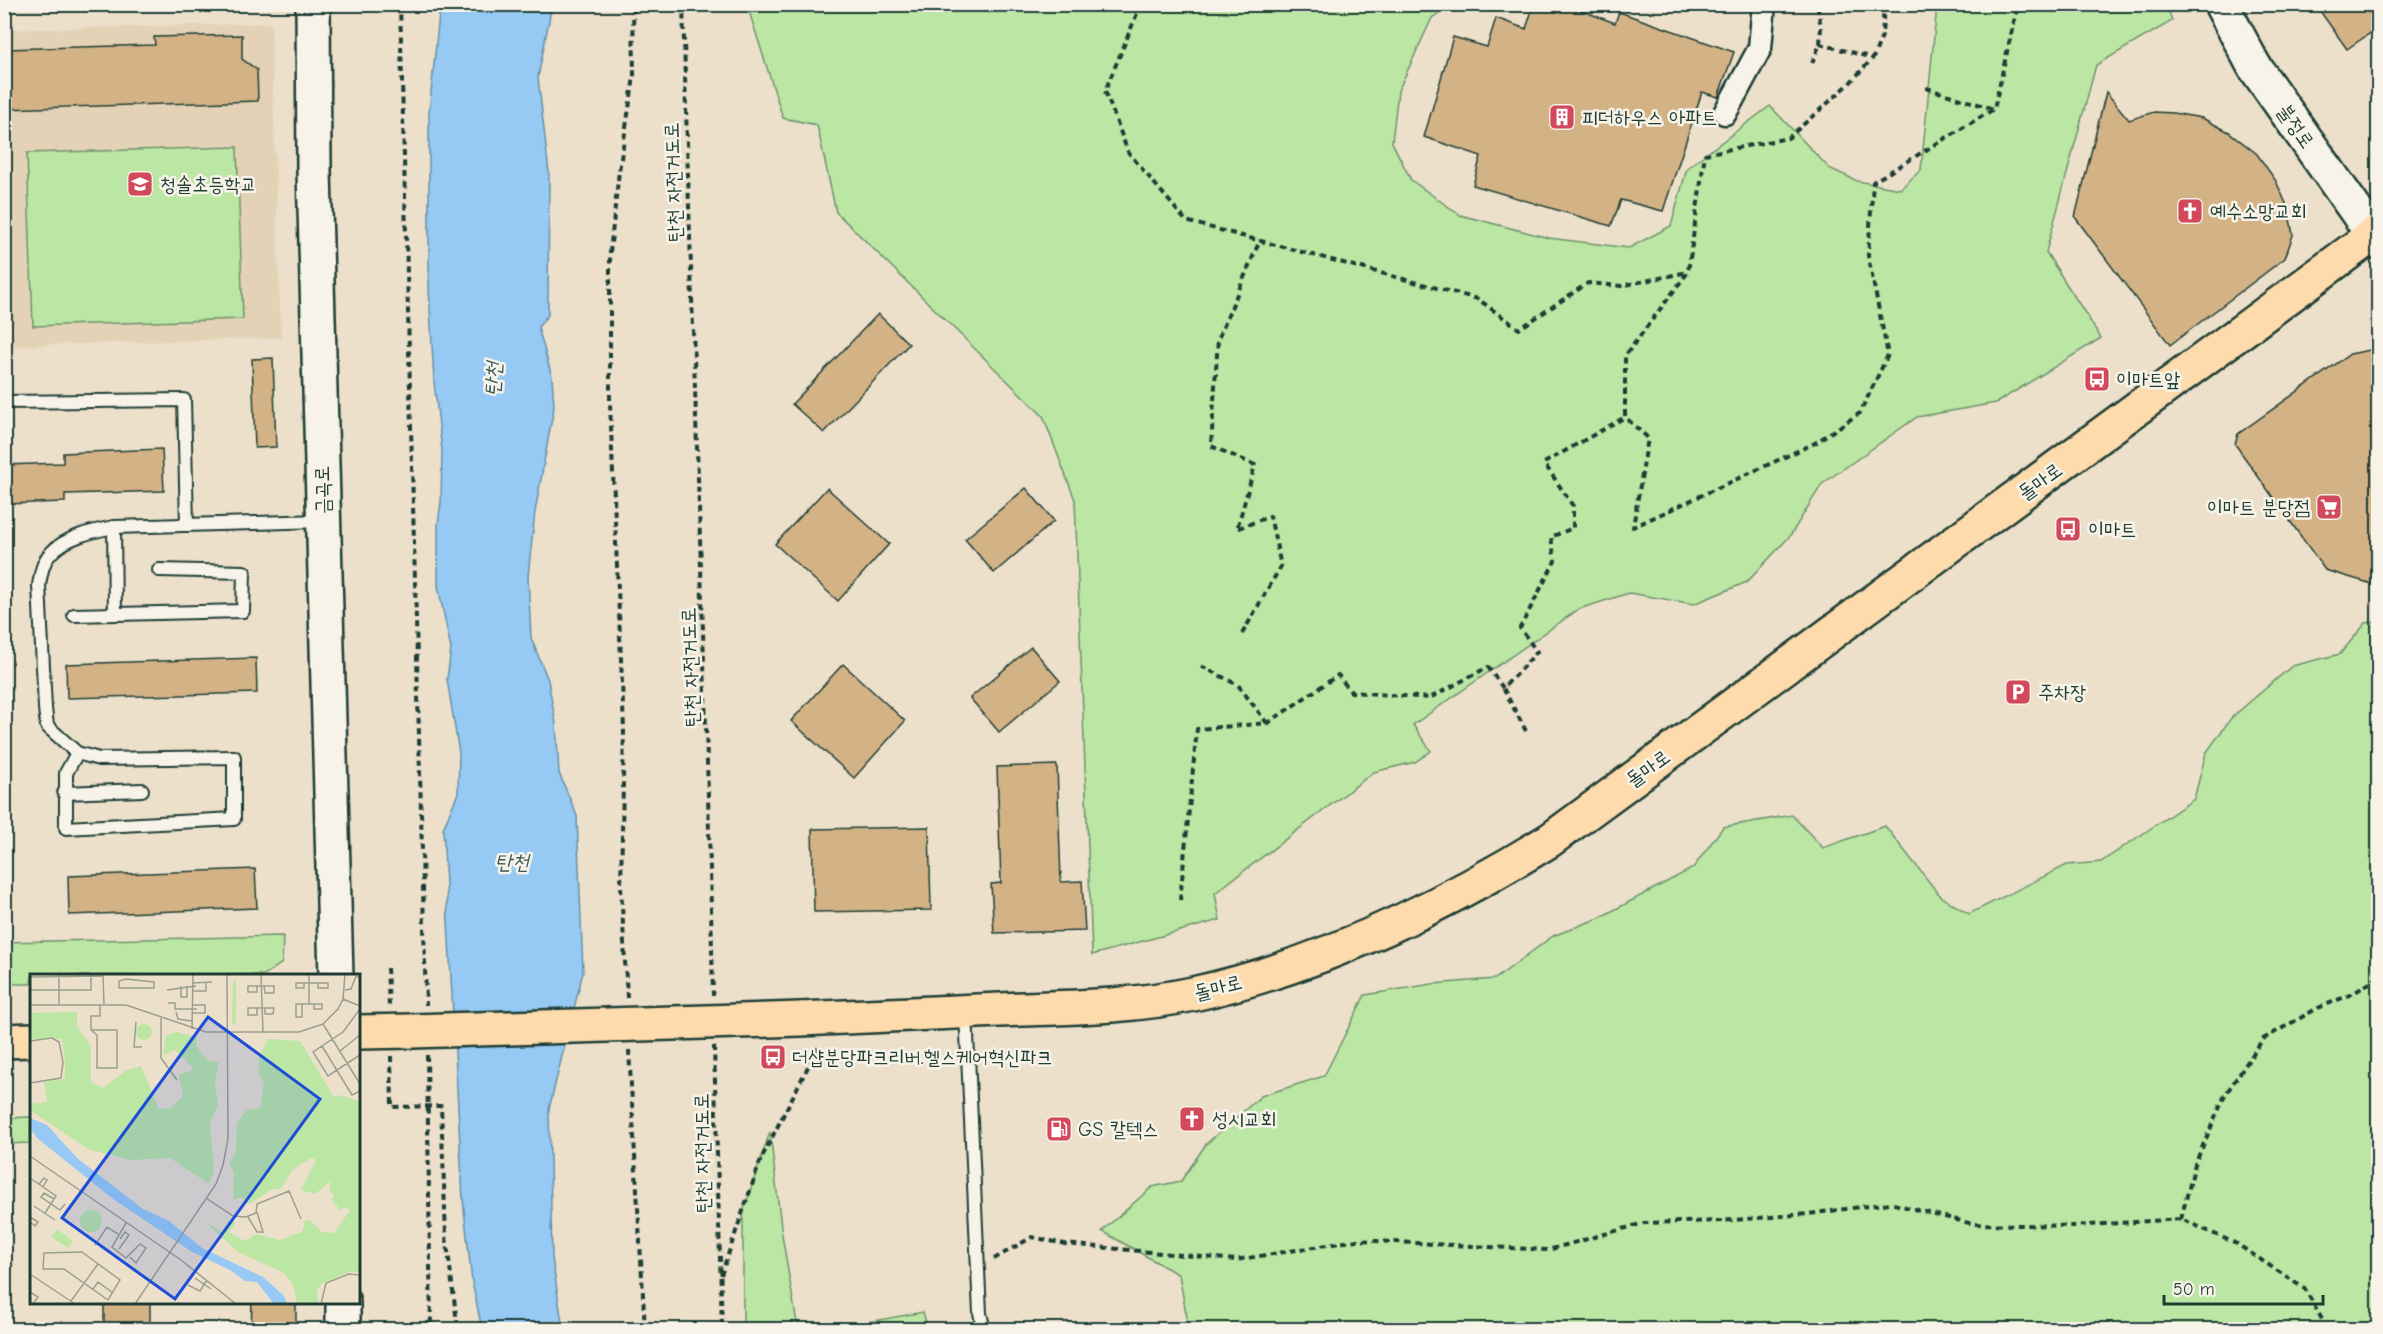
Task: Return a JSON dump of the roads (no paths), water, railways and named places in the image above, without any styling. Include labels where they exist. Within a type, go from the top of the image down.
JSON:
[{"type":"main road","name":"금곡로","points":[[314,4],[314,171],[336,974]]},
{"type":"main road","name":"불정로","points":[[2221,4],[2254,66],[2377,236]]},
{"type":"main road","name":"돌마로","points":[[360,1032],[800,1019],[1128,1005],[1193,994],[1319,957],[1370,935],[1504,868],[1559,832],[2377,236]]},
{"type":"main road","points":[[4,1041],[30,1040]]},
{"type":"main road","points":[[343,1304],[343,1329]]},
{"type":"street","points":[[1725,113],[1760,48],[1764,4]]},
{"type":"lane","points":[[4,402],[184,400],[187,525]]},
{"type":"lane","points":[[78,753],[66,773],[64,793],[66,828],[234,819],[234,757],[99,759],[78,753],[48,726],[45,708],[41,577],[42,568],[50,554],[71,539],[114,527],[322,521]]},
{"type":"lane","points":[[114,527],[115,614]]},
{"type":"lane","points":[[74,615],[243,611],[244,572],[159,570]]},
{"type":"lane","points":[[64,793],[142,790]]},
{"type":"lane","points":[[966,1011],[977,1269],[980,1313],[984,1329]]},
{"type":"water","name":"탄천","points":[[440,5],[552,5],[538,77],[549,173],[548,315],[538,327],[552,377],[554,407],[535,512],[528,576],[531,638],[548,680],[556,724],[559,773],[577,816],[583,972],[549,1109],[552,1258],[563,1329],[482,1329],[472,1282],[463,1200],[443,829],[458,793],[459,753],[447,679],[451,649],[438,586],[438,524],[442,451],[434,382],[429,288],[429,113]]},
{"type":"place","name":"피더하우스 아파트","points":[[1562,117]]},
{"type":"place","name":"청솔초등학교","points":[[140,184]]},
{"type":"place","name":"예수소망교회","points":[[2190,211]]},
{"type":"place","name":"이마트앞","points":[[2097,379]]},
{"type":"place","name":"이마트 분당점","points":[[2329,507]]},
{"type":"place","name":"이마트","points":[[2068,529]]},
{"type":"place","name":"주차장","points":[[2018,692]]},
{"type":"place","name":"더샵분당파크리버.헬스케어혁신파크","points":[[773,1057]]},
{"type":"place","name":"성시교회","points":[[1192,1119]]},
{"type":"place","name":"GS 칼텍스","points":[[1059,1129]]}]
